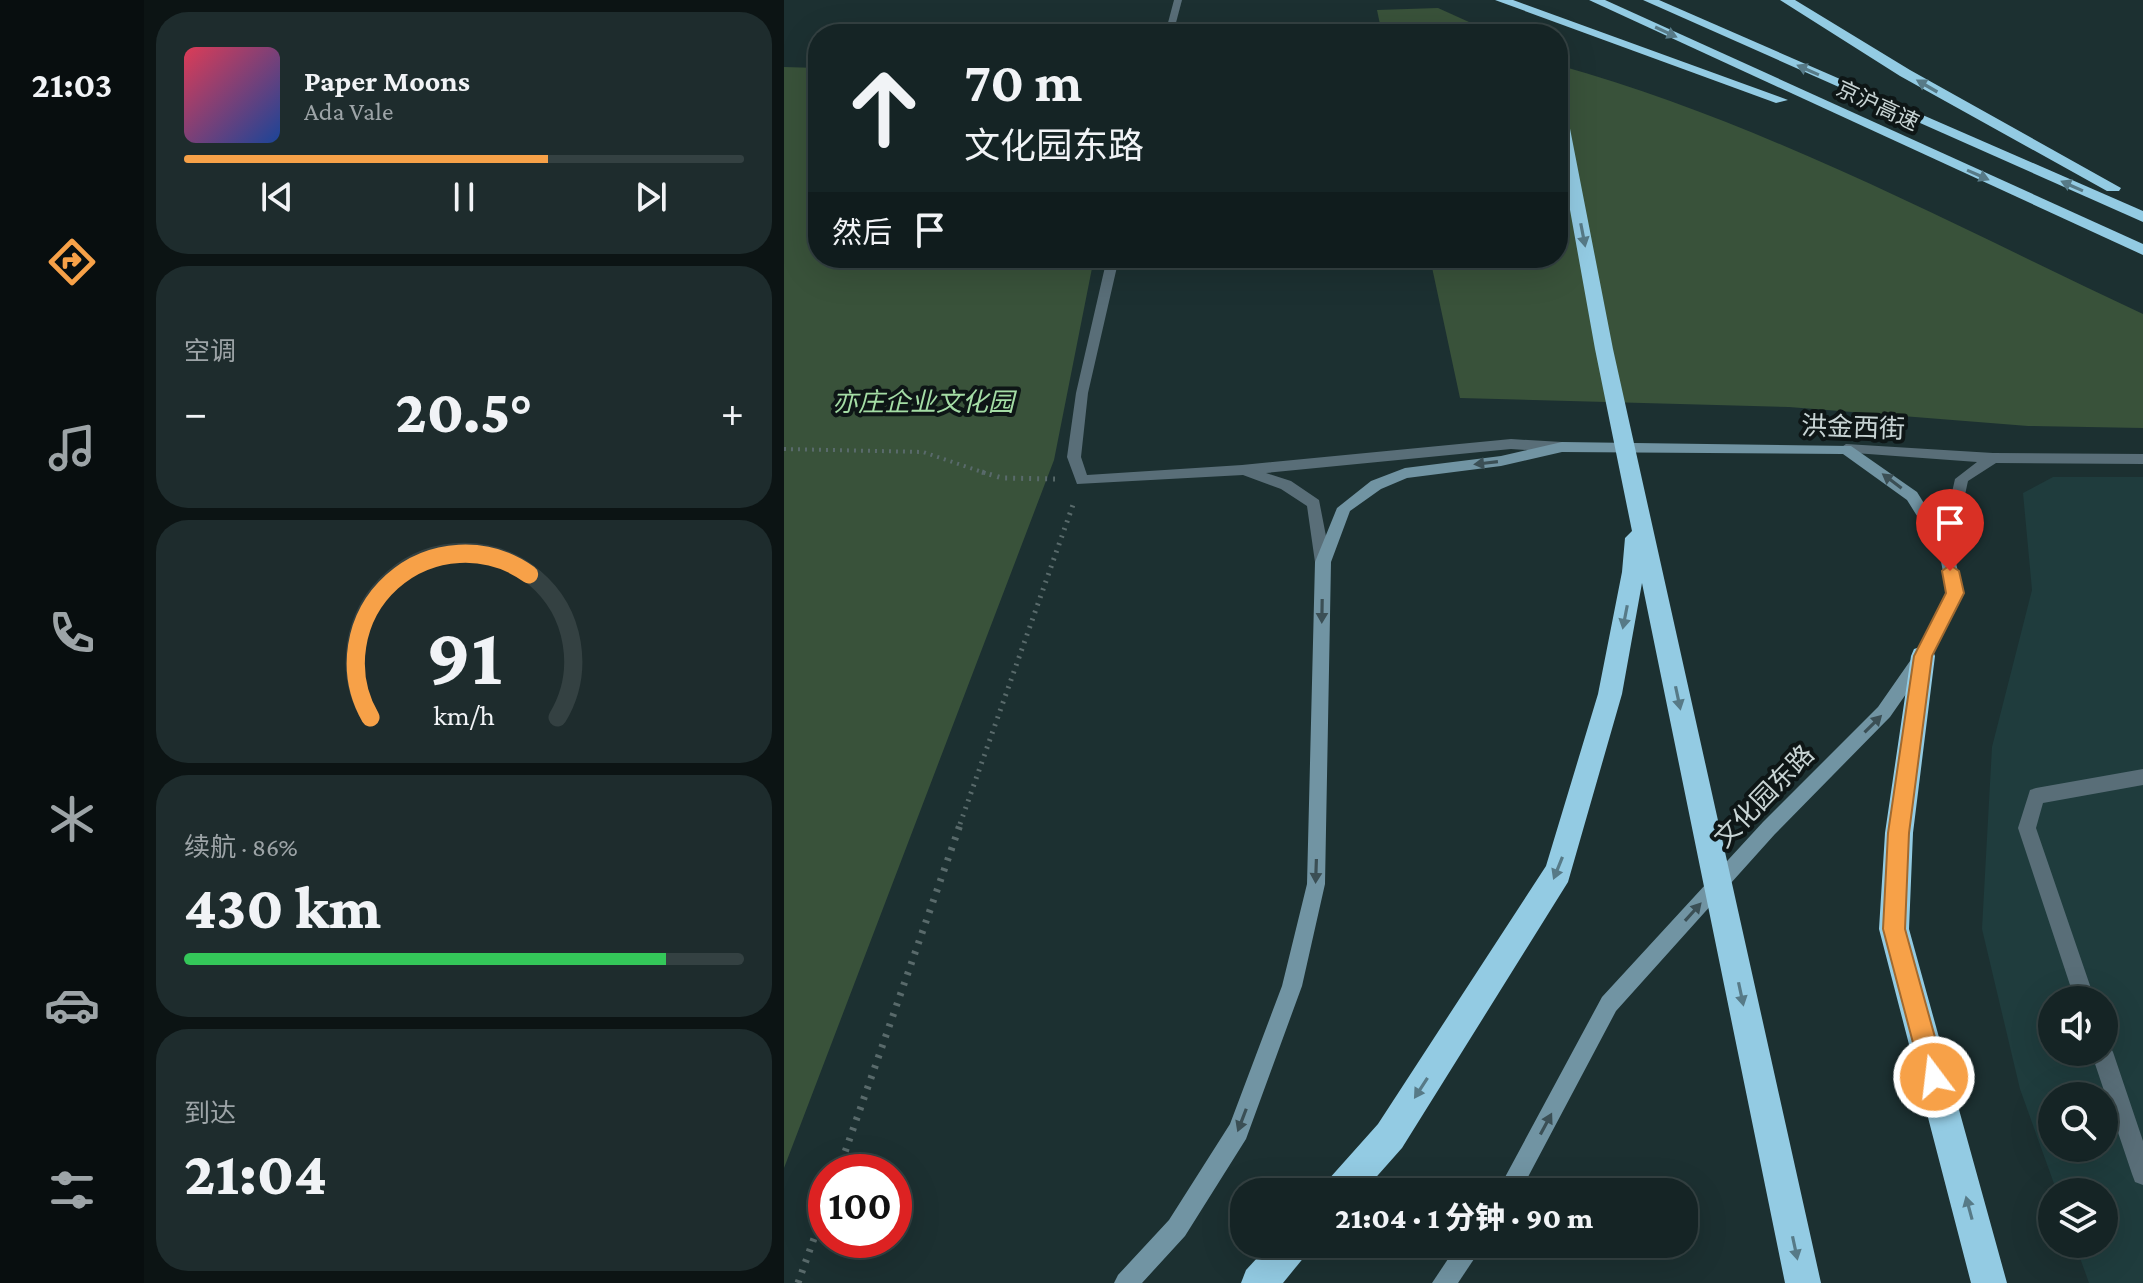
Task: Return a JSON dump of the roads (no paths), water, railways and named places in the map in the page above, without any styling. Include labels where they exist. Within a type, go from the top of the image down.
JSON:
[{"type":"highway","points":[[1501,0],[1526,24]]},
{"type":"highway","points":[[1501,0],[1937,156]]},
{"type":"highway","name":"京沪高速","points":[[1595,0],[2143,250]]},
{"type":"highway","name":"京沪高速","points":[[1649,0],[2143,217]]},
{"type":"highway","points":[[1786,0],[2002,129],[2143,204]]},
{"type":"highway","points":[[1801,0],[1854,42]]},
{"type":"highway","points":[[1568,154],[1638,512],[1803,1283]]},
{"type":"highway","points":[[1352,1178],[1390,1136],[1558,872],[1610,694],[1633,572],[1638,512]]},
{"type":"highway","points":[[1923,656],[1899,833],[1894,929],[1989,1283]]},
{"type":"highway","points":[[1259,1283],[1281,1258]]},
{"type":"main road","name":"洪金西街","points":[[1323,562],[1344,508],[1376,485],[1405,473],[1501,461],[1562,447],[1846,449]]},
{"type":"main road","name":"文化园东路","points":[[1516,1178],[1609,1004],[1769,828],[1884,712],[1923,656],[1955,593],[1946,550],[1912,496],[1846,449]]},
{"type":"main road","points":[[1126,1283],[1177,1228],[1238,1131],[1292,986],[1316,884],[1323,562]]},
{"type":"main road","points":[[1444,1283],[1462,1258]]},
{"type":"street","points":[[1172,24],[1178,0]]},
{"type":"street","points":[[1111,268],[1082,393],[1074,457],[1082,480],[1242,470],[1511,444],[1562,447]]},
{"type":"street","name":"洪金西街","points":[[1846,449],[1993,458],[2143,459]]},
{"type":"street","points":[[1946,550],[1962,479],[1993,458]]},
{"type":"street","points":[[1242,470],[1286,485],[1314,504],[1323,562]]},
{"type":"street","points":[[2080,986],[2027,828],[2036,796],[2143,777]]},
{"type":"street","points":[[2107,1066],[2143,1174]]},
{"type":"park label","name":"亦庄企业文化园","points":[[923,402]]}]
